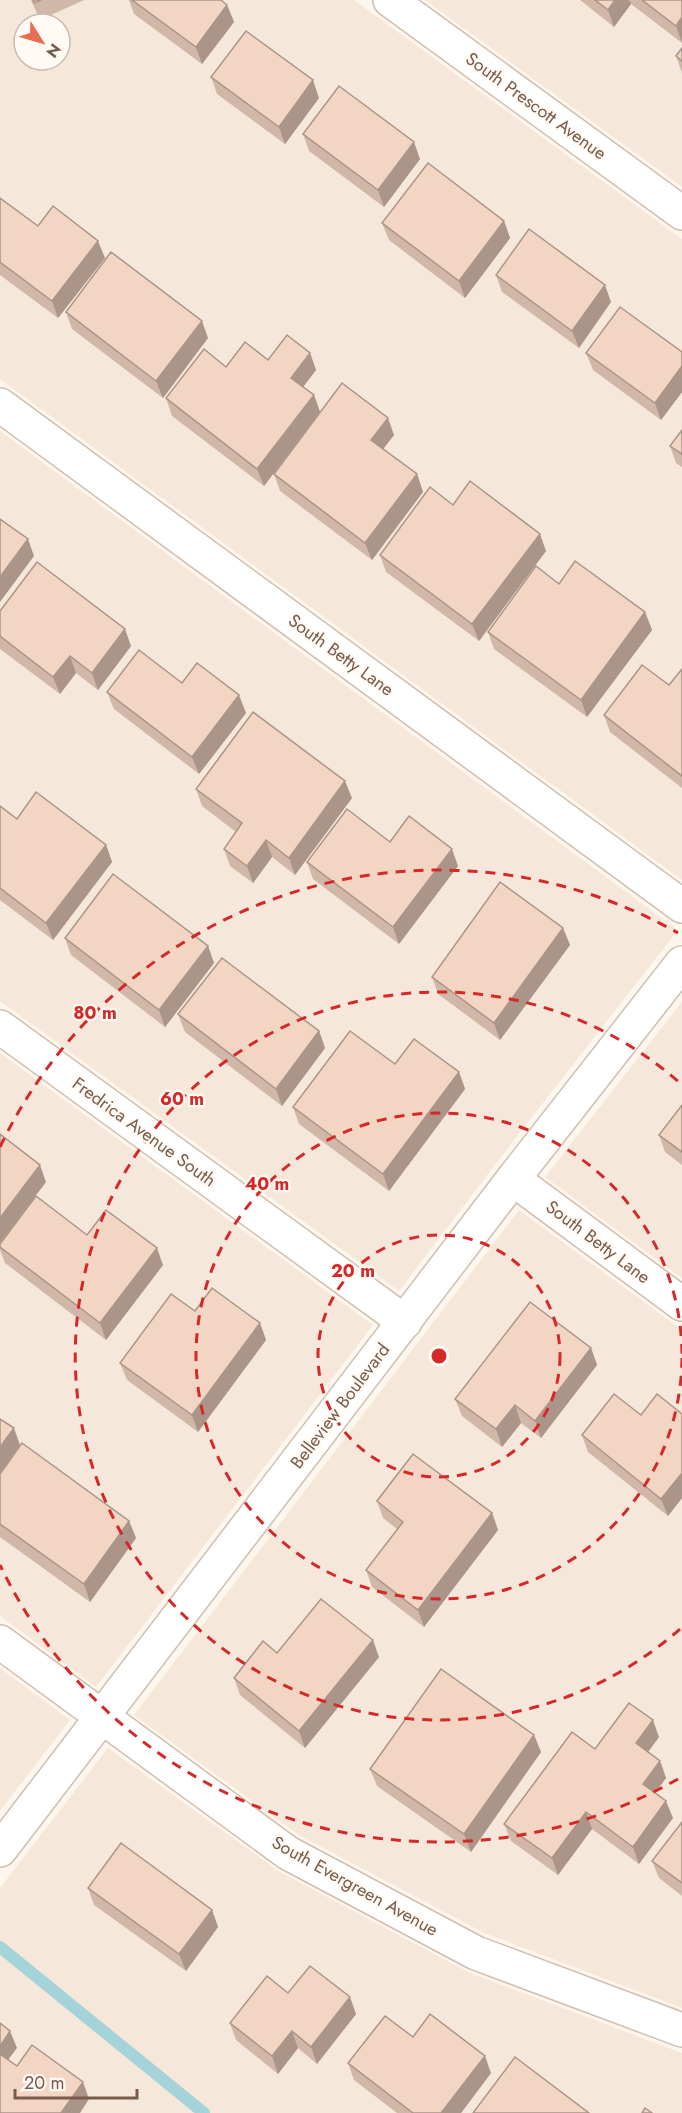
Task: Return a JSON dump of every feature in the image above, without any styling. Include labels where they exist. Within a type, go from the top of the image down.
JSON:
[{"type":"street","name":"South Prescott Avenue","points":[[390,0],[682,213]]},
{"type":"street","name":"South Betty Lane","points":[[0,405],[682,906]]},
{"type":"street","name":"Belleview Boulevard","points":[[0,1850],[513,1179],[682,963]]},
{"type":"street","name":"Fredrica Avenue South","points":[[0,1027],[405,1322]]},
{"type":"street","name":"South Betty Lane","points":[[513,1179],[682,1304]]},
{"type":"street","name":"South Evergreen Avenue","points":[[0,1642],[288,1853],[476,1953],[682,2030]]},
{"type":"shaded area","points":[[0,0],[354,0],[682,239],[682,880],[0,379]]},
{"type":"shaded area","points":[[425,0],[682,0],[682,187]]},
{"type":"shaded area","points":[[0,431],[678,930],[399,1291],[0,1001]]},
{"type":"shaded area","points":[[682,1002],[682,1278],[545,1177]]},
{"type":"shaded area","points":[[0,1053],[373,1325],[96,1687],[0,1616]]},
{"type":"shaded area","points":[[519,1210],[682,1330],[682,2008],[484,1933],[299,1835],[134,1715]]},
{"type":"shaded area","points":[[0,1668],[70,1720],[0,1811]]},
{"type":"shaded area","points":[[108,1748],[280,1872],[470,1973],[682,2053],[682,2113],[0,2113],[0,1888]]},
{"type":"building","points":[[132,0],[221,0],[227,5],[196,47]]},
{"type":"building","points":[[595,0],[615,0],[608,10]]},
{"type":"building","points":[[642,0],[682,0],[682,17],[676,26]]},
{"type":"building","points":[[246,31],[313,80],[279,127],[211,77]]},
{"type":"building","points":[[682,48],[682,61],[676,56]]},
{"type":"building","points":[[339,86],[414,142],[378,190],[303,134]]},
{"type":"building","points":[[428,163],[504,221],[459,281],[382,223]]},
{"type":"building","points":[[0,198],[38,226],[53,206],[98,241],[52,301],[0,262]]},
{"type":"building","points":[[529,229],[605,285],[572,331],[496,275]]},
{"type":"building","points":[[111,252],[202,321],[156,381],[66,312]]},
{"type":"building","points":[[620,307],[682,352],[682,366],[655,403],[586,353]]},
{"type":"building","points":[[287,335],[310,353],[291,378],[314,395],[257,469],[166,398],[204,349],[226,367],[245,342],[268,360]]},
{"type":"building","points":[[342,383],[388,418],[371,440],[417,474],[365,543],[274,474]]},
{"type":"building","points":[[682,430],[682,454],[670,446]]},
{"type":"building","points":[[470,481],[540,534],[472,624],[380,555],[430,487],[453,505]]},
{"type":"building","points":[[0,519],[28,539],[0,577]]},
{"type":"building","points":[[575,561],[645,612],[581,700],[488,632],[536,566],[559,584]]},
{"type":"building","points":[[37,562],[125,629],[92,673],[70,656],[53,677],[0,636],[0,611]]},
{"type":"building","points":[[139,650],[182,683],[197,663],[239,695],[192,757],[107,692]]},
{"type":"building","points":[[642,665],[669,685],[682,669],[682,776],[604,715]]},
{"type":"building","points":[[253,712],[345,781],[289,858],[266,840],[247,866],[224,849],[242,823],[196,789]]},
{"type":"building","points":[[36,792],[106,845],[46,923],[0,888],[0,806],[17,819]]},
{"type":"building","points":[[347,809],[390,842],[409,816],[452,849],[393,927],[307,862]]},
{"type":"building","points":[[113,874],[208,946],[159,1010],[65,938]]},
{"type":"building","points":[[500,882],[563,928],[494,1023],[432,977]]},
{"type":"building","points":[[222,958],[319,1031],[276,1089],[178,1014]]},
{"type":"building","points":[[350,1031],[395,1064],[414,1039],[459,1072],[383,1174],[293,1107]]},
{"type":"building","points":[[682,1105],[682,1152],[659,1135]]},
{"type":"building","points":[[0,1134],[40,1165],[0,1218]]},
{"type":"building","points":[[36,1196],[87,1235],[106,1210],[157,1248],[100,1323],[0,1247]]},
{"type":"building","points":[[212,1288],[260,1323],[192,1415],[120,1363],[171,1294],[195,1311]]},
{"type":"building","points":[[530,1302],[591,1348],[535,1421],[515,1405],[496,1429],[455,1399]]},
{"type":"building","points":[[614,1394],[641,1415],[657,1394],[682,1414],[682,1473],[661,1499],[582,1435]]},
{"type":"building","points":[[0,1419],[14,1428],[0,1447]]},
{"type":"building","points":[[22,1443],[129,1521],[84,1584],[0,1524],[0,1474]]},
{"type":"building","points":[[413,1454],[492,1513],[418,1610],[366,1570],[403,1522],[377,1501]]},
{"type":"building","points":[[321,1599],[373,1640],[299,1731],[234,1678],[263,1641],[277,1653]]},
{"type":"building","points":[[441,1669],[534,1735],[464,1834],[370,1769]]},
{"type":"building","points":[[629,1703],[653,1720],[636,1743],[660,1761],[643,1784],[666,1801],[633,1847],[586,1812],[552,1858],[504,1824],[572,1732],[595,1749]]},
{"type":"building","points":[[682,1822],[682,1883],[652,1861]]},
{"type":"building","points":[[121,1843],[212,1910],[179,1954],[88,1888]]},
{"type":"building","points":[[310,1966],[350,1997],[311,2047],[292,2031],[272,2056],[230,2023],[267,1976],[288,1993]]},
{"type":"building","points":[[430,2014],[485,2056],[441,2113],[413,2113],[348,2063],[385,2016],[413,2037]]},
{"type":"building","points":[[0,2023],[10,2031],[0,2046]]},
{"type":"building","points":[[32,2045],[83,2082],[61,2113],[0,2113],[0,2054],[17,2066]]},
{"type":"building","points":[[515,2057],[589,2113],[473,2113]]},
{"type":"building","points":[[645,2108],[652,2113],[642,2113]]},
{"type":"waterway","points":[[0,1947],[204,2113]]}]
